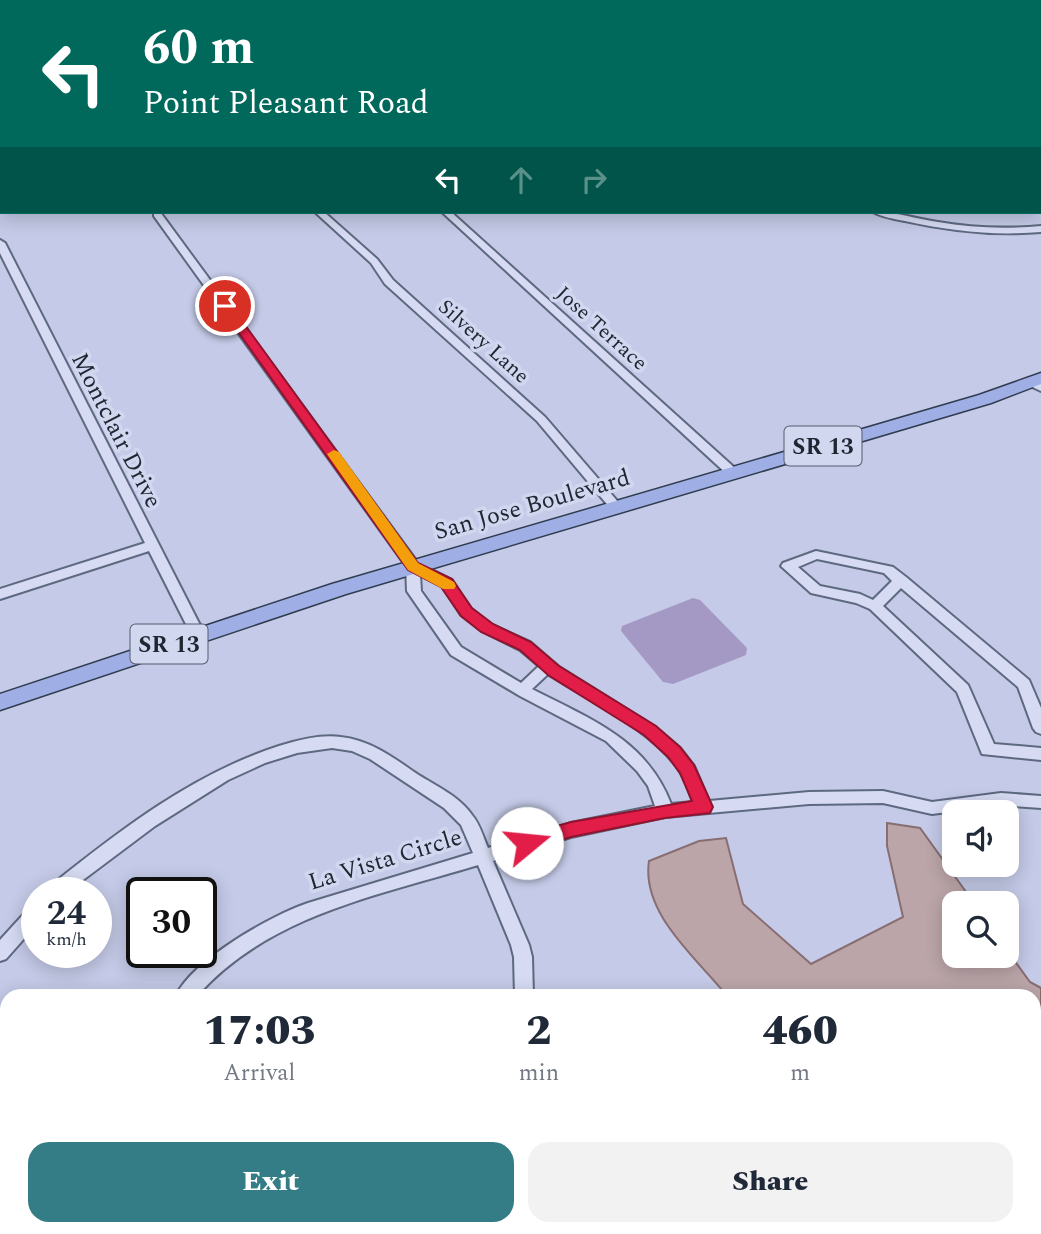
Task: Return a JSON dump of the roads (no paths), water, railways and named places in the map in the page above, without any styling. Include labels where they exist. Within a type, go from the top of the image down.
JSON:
[{"type":"main road","name":"San Jose Boulevard","points":[[0,702],[413,566],[1037,383]]},
{"type":"street","points":[[157,214],[413,566],[447,583],[466,612],[487,628],[526,646],[548,666],[650,730],[674,752],[688,770],[703,807]]},
{"type":"street","name":"Silvery Lane","points":[[321,214],[367,254],[389,282],[541,419],[615,506]]},
{"type":"street","name":"Jose Terrace","points":[[448,214],[733,473]]},
{"type":"street","points":[[888,214],[957,228],[1001,231],[1041,229]]},
{"type":"street","name":"Montclair Drive","points":[[0,243],[198,635]]},
{"type":"street","points":[[0,594],[151,546]]},
{"type":"street","points":[[1041,728],[1024,684],[888,570],[816,555],[788,566],[816,590],[860,599],[875,606],[963,689],[988,750],[1041,754]]},
{"type":"street","points":[[413,566],[414,592],[456,651],[522,690],[599,729],[643,767],[655,784],[665,811]]},
{"type":"street","points":[[875,606],[901,580]]},
{"type":"street","points":[[522,690],[548,666]]},
{"type":"street","points":[[599,729],[618,712]]},
{"type":"street","points":[[74,877],[154,816],[239,769],[284,751],[333,742],[373,753],[458,809],[468,821],[520,945],[524,989]]},
{"type":"street","name":"La Vista Circle","points":[[192,989],[223,960],[271,927],[307,910],[571,830],[665,811],[809,798],[883,797],[932,808],[1001,799],[1041,802]]},
{"type":"street","points":[[0,953],[21,929]]}]
